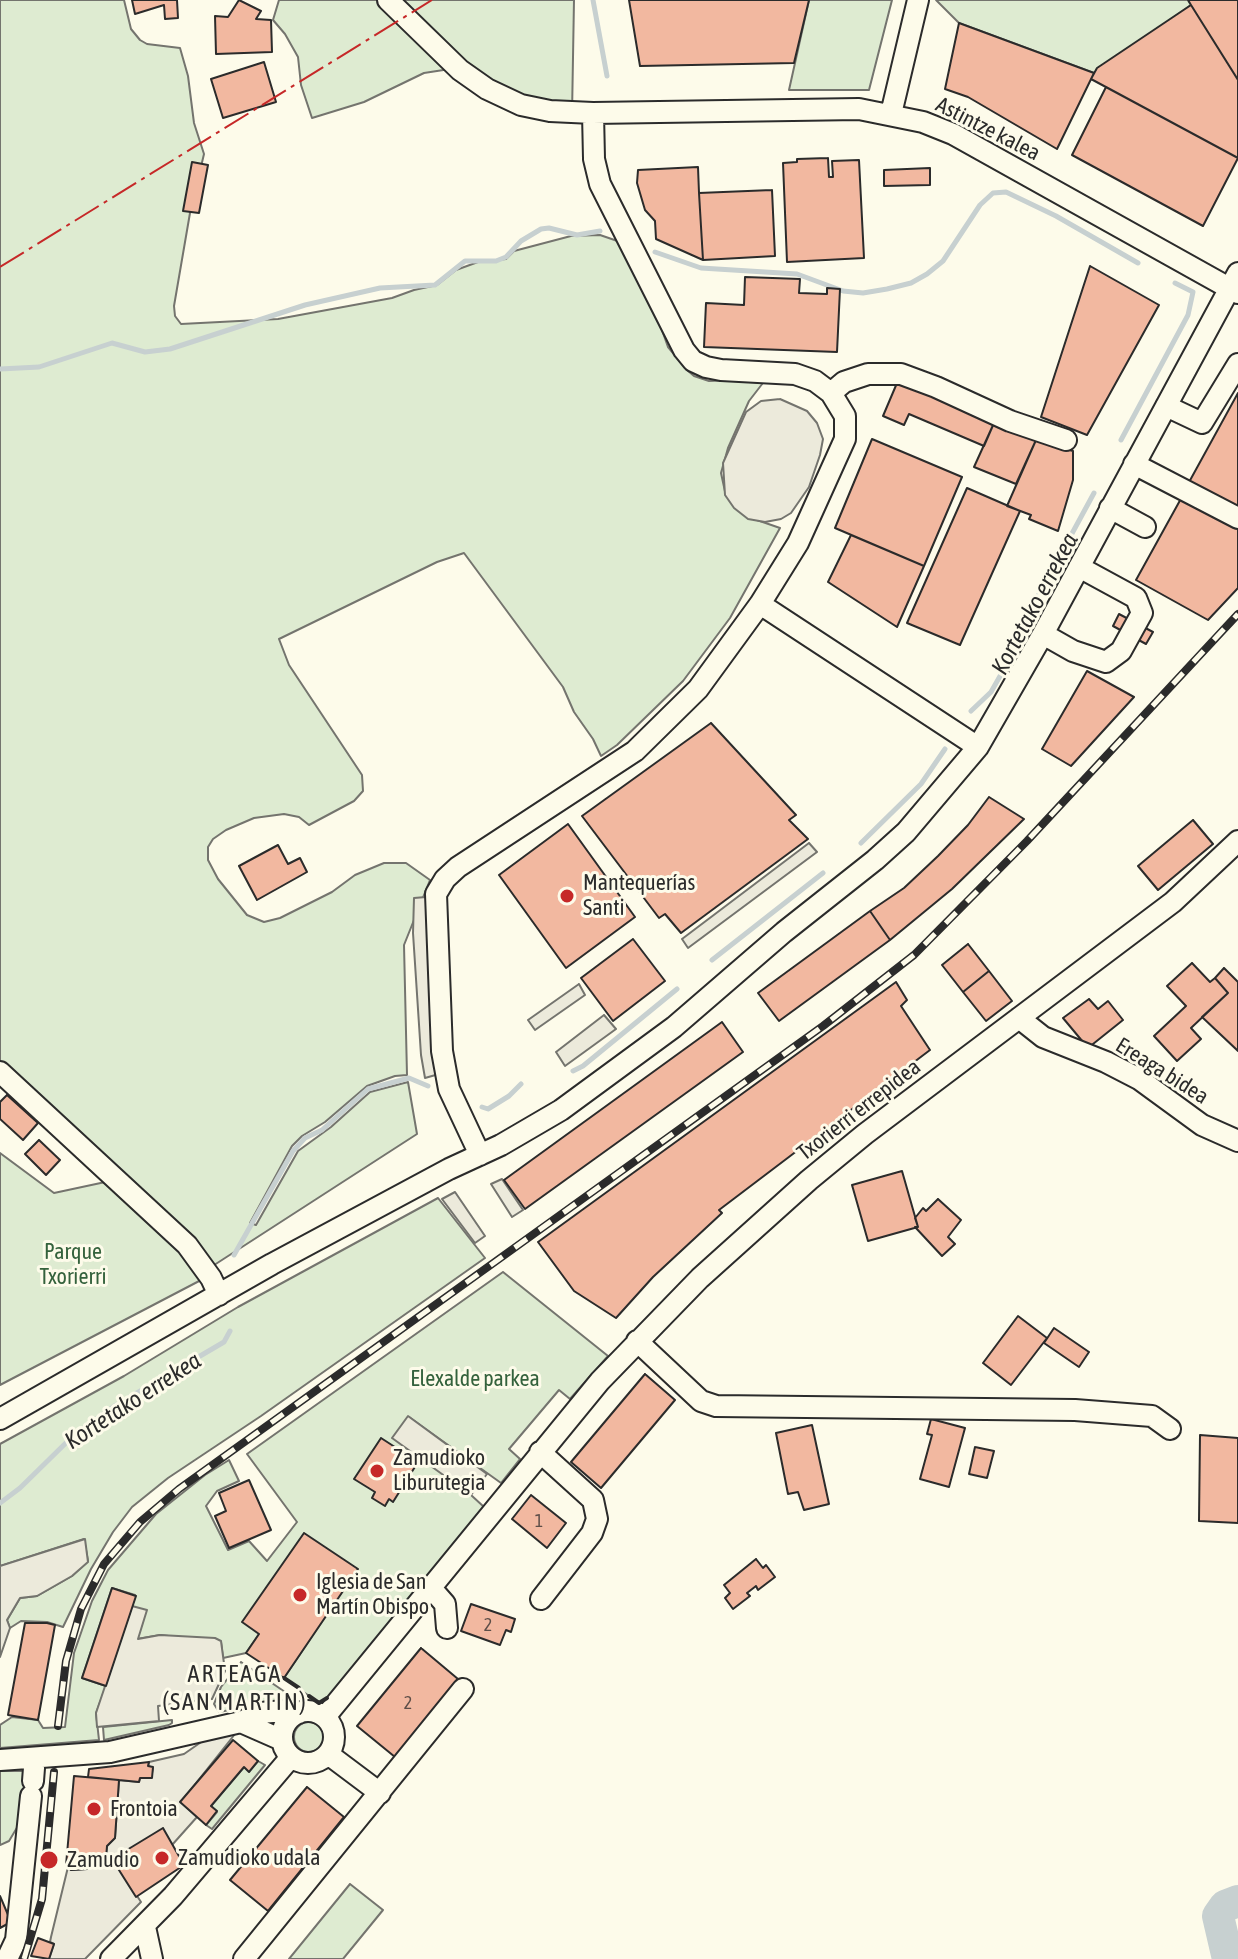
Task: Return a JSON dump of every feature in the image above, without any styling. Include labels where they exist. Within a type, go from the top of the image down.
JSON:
[{"type":"street","name":"Astintze kalea","points":[[388,0],[460,70],[487,89],[521,105],[550,111],[593,113],[847,109],[891,114],[923,122],[953,134],[1235,284]]},
{"type":"street","points":[[891,114],[918,0]]},
{"type":"street","points":[[480,1155],[449,1089],[442,1051],[436,894],[445,879],[458,867],[635,751],[698,689],[760,604],[798,543],[818,482],[845,439],[845,416],[831,393],[815,381],[795,374],[706,367],[693,361],[684,350],[600,184],[594,159],[593,113]]},
{"type":"street","points":[[0,1419],[219,1295],[561,1110],[674,1027],[906,832],[978,747],[1235,284]]},
{"type":"street","points":[[1166,406],[1202,423],[1238,364]]},
{"type":"street","points":[[831,393],[844,382],[868,374],[901,374],[1010,421],[1066,440]]},
{"type":"street","points":[[1134,464],[1238,518]]},
{"type":"street","points":[[1110,508],[1145,527]]},
{"type":"street","points":[[1043,634],[1073,651],[1106,662],[1121,651],[1142,613],[1136,598],[1079,567]]},
{"type":"street","points":[[760,604],[978,747]]},
{"type":"street","name":"Txorierri errepidea","points":[[325,1717],[540,1452],[637,1341],[700,1278],[865,1134],[1173,902],[1238,841]]},
{"type":"street","name":"Ereaga bidea","points":[[1019,1018],[1043,1037],[1139,1079],[1202,1125],[1238,1141]]},
{"type":"street","points":[[0,1072],[187,1245],[211,1278],[219,1295]]},
{"type":"street","points":[[637,1341],[701,1401],[716,1406],[1075,1410],[1152,1416],[1170,1429]]},
{"type":"street","points":[[540,1452],[593,1500],[597,1519],[592,1533],[541,1599]]},
{"type":"street","points":[[431,1588],[445,1604],[447,1628]]},
{"type":"street","points":[[244,1959],[463,1689]]},
{"type":"street","points":[[0,1760],[110,1752],[241,1722],[260,1713],[309,1711],[325,1717],[334,1739],[328,1754],[306,1763],[287,1748],[241,1722]]},
{"type":"street","points":[[111,1959],[145,1927],[287,1748],[288,1722],[299,1713]]},
{"type":"street","points":[[328,1754],[380,1793]]},
{"type":"street","points":[[7,1959],[16,1940],[33,1782]]},
{"type":"street","points":[[145,1927],[152,1959]]},
{"type":"green space","points":[[0,0],[124,0],[131,29],[140,40],[147,44],[180,48],[188,76],[194,123],[204,154],[174,306],[175,316],[181,324],[278,319],[392,298],[437,285],[456,270],[478,262],[506,259],[514,251],[571,236],[600,235],[632,246],[668,347],[687,370],[709,381],[766,379],[749,401],[728,448],[721,473],[726,496],[754,519],[780,528],[730,618],[683,681],[617,745],[601,756],[574,712],[563,687],[464,553],[437,562],[279,639],[289,665],[362,775],[363,791],[354,801],[309,825],[299,817],[284,814],[254,818],[226,830],[208,847],[208,860],[218,879],[247,915],[264,922],[280,918],[332,892],[355,875],[384,863],[406,863],[430,880],[404,945],[407,1075],[367,1086],[325,1122],[302,1136],[292,1146],[250,1223],[256,1225],[298,1151],[370,1092],[408,1082],[417,1134],[208,1269],[0,1063]]},
{"type":"green space","points":[[279,0],[574,0],[572,115],[581,120],[572,122],[553,116],[450,69],[424,73],[364,102],[312,118],[301,85],[298,57],[273,20]]},
{"type":"green space","points":[[809,0],[892,0],[869,90],[789,90]]},
{"type":"green space","points":[[936,0],[1188,0],[1191,5],[1094,73],[959,23]]},
{"type":"green space","name":"Parque Txorierri","points":[[0,1153],[54,1193],[110,1181],[190,1257],[203,1279],[0,1385]]},
{"type":"green space","points":[[438,1198],[485,1258],[168,1478],[132,1507],[91,1569],[63,1627],[47,1622],[21,1621],[10,1628],[7,1620],[20,1598],[37,1596],[72,1576],[88,1561],[84,1539],[0,1566],[0,1444],[124,1376],[238,1307]]},
{"type":"green space","name":"Elexalde parkea","points":[[503,1272],[608,1356],[570,1399],[559,1390],[509,1449],[520,1459],[501,1483],[409,1417],[484,1507],[329,1697],[319,1703],[284,1678],[357,1569],[259,1634],[246,1653],[223,1658],[221,1642],[160,1635],[137,1639],[132,1606],[135,1595],[112,1588],[82,1678],[106,1686],[96,1713],[99,1740],[0,1748],[0,1725],[12,1717],[38,1720],[43,1728],[65,1727],[74,1653],[92,1601],[108,1570],[156,1514],[229,1460],[239,1481],[217,1491],[206,1506],[228,1550],[249,1541],[267,1561],[297,1522],[247,1454]]},
{"type":"green space","points":[[241,1662],[288,1694],[289,1699],[219,1712],[214,1704],[221,1687]]},
{"type":"green space","points":[[172,1720],[169,1725],[104,1740],[103,1727]]},
{"type":"green space","points":[[309,1722],[320,1726],[324,1737],[320,1748],[309,1752],[298,1748],[294,1737],[298,1726]]},
{"type":"green space","points":[[258,1761],[265,1765],[212,1829],[206,1825],[217,1812],[211,1806],[244,1767],[249,1771]]},
{"type":"green space","points":[[0,1771],[27,1771],[21,1821],[9,1841],[0,1845]]},
{"type":"green space","points":[[350,1884],[383,1910],[343,1959],[289,1959]]},
{"type":"shaded area","points":[[780,399],[807,411],[817,423],[823,439],[820,455],[809,487],[791,513],[765,522],[748,519],[734,508],[725,495],[723,463],[746,412],[761,401]]},
{"type":"shaded area","points":[[809,843],[817,852],[688,948],[682,939]]},
{"type":"shaded area","points":[[426,897],[439,1074],[425,1078],[413,933],[414,898]]},
{"type":"shaded area","points":[[579,984],[585,995],[535,1030],[528,1020]]},
{"type":"shaded area","points":[[604,1015],[616,1029],[565,1066],[556,1052]]},
{"type":"shaded area","points":[[502,1179],[523,1210],[512,1217],[491,1184]]},
{"type":"shaded area","points":[[455,1192],[485,1236],[475,1243],[442,1199]]},
{"type":"shaded area","points":[[408,1416],[487,1474],[471,1495],[392,1438]]},
{"type":"shaded area","points":[[85,1539],[88,1562],[72,1576],[37,1596],[20,1598],[7,1620],[10,1628],[0,1657],[0,1566]]},
{"type":"shaded area","points":[[132,1606],[147,1610],[138,1639],[160,1635],[215,1638],[221,1641],[225,1671],[212,1699],[158,1706],[159,1721],[97,1727],[96,1713]]},
{"type":"shaded area","points":[[235,1734],[181,1802],[197,1817],[172,1845],[113,1859],[141,1902],[85,1959],[49,1959],[54,1944],[50,1942],[51,1937],[68,1867],[71,1870],[87,1869],[90,1859],[105,1859],[107,1846],[115,1838],[119,1780],[139,1782],[140,1778],[151,1778],[153,1768],[148,1766],[149,1762],[184,1754],[207,1738]]},
{"type":"building","points":[[132,0],[177,0],[178,18],[165,19],[164,5],[135,14]]},
{"type":"building","points":[[239,0],[261,11],[256,19],[271,20],[272,52],[216,54],[215,16],[228,17]]},
{"type":"building","points":[[629,0],[809,0],[794,63],[640,66]]},
{"type":"building","points":[[1188,0],[1238,0],[1238,80],[1191,5]]},
{"type":"building","points":[[1191,5],[1238,80],[1238,158],[1091,79],[1097,68]]},
{"type":"building","points":[[959,23],[1094,73],[1057,149],[968,97],[945,89]]},
{"type":"building","points":[[264,62],[276,102],[223,118],[211,79]]},
{"type":"building","points":[[1106,87],[1238,158],[1203,226],[1072,155]]},
{"type":"building","points":[[828,158],[829,177],[833,177],[832,161],[859,160],[864,258],[787,262],[783,163],[797,162],[797,159]]},
{"type":"building","points":[[192,162],[208,165],[199,213],[183,211]]},
{"type":"building","points":[[698,167],[703,260],[656,239],[655,221],[645,210],[637,183],[638,170]]},
{"type":"building","points":[[930,168],[930,185],[884,186],[884,170]]},
{"type":"building","points":[[772,190],[775,256],[703,260],[699,193]]},
{"type":"building","points":[[1090,266],[1159,305],[1087,435],[1041,417]]},
{"type":"building","points":[[745,277],[800,279],[799,293],[827,294],[827,288],[840,289],[837,352],[704,347],[706,303],[744,305]]},
{"type":"building","points":[[897,383],[994,423],[984,446],[909,414],[904,425],[883,416]]},
{"type":"building","points":[[1238,393],[1238,513],[1188,484]]},
{"type":"building","points":[[994,423],[1036,440],[1016,484],[974,467]]},
{"type":"building","points":[[872,439],[962,477],[924,566],[835,528]]},
{"type":"building","points":[[1036,440],[1073,451],[1073,480],[1058,531],[1029,519],[1031,515],[1007,506]]},
{"type":"building","points":[[967,488],[1020,511],[960,645],[907,623]]},
{"type":"building","points":[[1183,495],[1238,526],[1238,588],[1208,620],[1136,580]]},
{"type":"building","points":[[851,535],[924,566],[897,627],[828,582]]},
{"type":"building","points":[[1119,614],[1153,632],[1146,644],[1113,626]]},
{"type":"building","points":[[1087,671],[1134,697],[1071,766],[1042,749]]},
{"type":"building","points":[[711,723],[796,815],[789,820],[808,839],[681,933],[665,914],[659,918],[582,816]]},
{"type":"building","points":[[989,797],[1024,819],[952,889],[890,940],[870,911],[904,888],[938,856],[968,825]]},
{"type":"building","points":[[1193,820],[1213,844],[1158,890],[1138,866]]},
{"type":"building","name":"Mantequerías Santi","points":[[568,824],[635,917],[566,968],[499,875]]},
{"type":"building","points":[[278,845],[288,864],[300,858],[307,872],[257,900],[239,866]]},
{"type":"building","points":[[870,911],[890,940],[779,1021],[758,993]]},
{"type":"building","points":[[633,939],[665,981],[613,1021],[581,978]]},
{"type":"building","points":[[968,944],[989,971],[963,992],[942,965]]},
{"type":"building","points":[[1192,963],[1210,982],[1215,978],[1228,993],[1191,1028],[1201,1039],[1177,1061],[1154,1036],[1186,1006],[1167,986]]},
{"type":"building","points":[[1224,968],[1238,982],[1238,1051],[1202,1017],[1228,993],[1215,978]]},
{"type":"building","points":[[989,971],[1012,1001],[986,1021],[963,992]]},
{"type":"building","points":[[896,982],[907,1000],[901,1006],[930,1050],[719,1210],[722,1213],[653,1277],[616,1318],[574,1291],[538,1242]]},
{"type":"building","points":[[1089,999],[1098,1009],[1108,1001],[1123,1020],[1088,1048],[1063,1018]]},
{"type":"building","points":[[722,1022],[743,1052],[525,1209],[504,1180]]},
{"type":"building","points":[[7,1095],[38,1123],[23,1140],[0,1119],[0,1102]]},
{"type":"building","points":[[39,1140],[60,1160],[46,1175],[25,1154]]},
{"type":"building","points":[[902,1171],[918,1227],[868,1241],[852,1185]]},
{"type":"building","points":[[938,1199],[961,1220],[948,1237],[955,1244],[942,1256],[915,1227],[918,1227],[915,1218],[923,1208],[926,1211]]},
{"type":"building","points":[[1018,1316],[1047,1338],[1011,1385],[983,1363]]},
{"type":"building","points":[[1054,1328],[1089,1352],[1079,1367],[1044,1343]]},
{"type":"building","points":[[645,1374],[675,1400],[601,1488],[571,1462]]},
{"type":"building","points":[[931,1419],[965,1428],[949,1487],[920,1479],[932,1435],[927,1434]]},
{"type":"building","points":[[812,1425],[829,1504],[804,1510],[798,1492],[788,1494],[776,1433]]},
{"type":"building","points":[[1200,1435],[1238,1438],[1238,1523],[1199,1521]]},
{"type":"building","points":[[381,1438],[418,1462],[393,1502],[389,1499],[385,1506],[372,1498],[375,1492],[354,1479]]},
{"type":"building","points":[[975,1447],[994,1451],[987,1478],[969,1474]]},
{"type":"building","points":[[249,1480],[271,1530],[229,1548],[215,1516],[226,1511],[219,1493]]},
{"type":"building","points":[[531,1495],[566,1523],[547,1548],[512,1519]]},
{"type":"building","name":"Iglesia de San Martín Obispo","points":[[304,1533],[358,1569],[284,1678],[246,1653],[259,1634],[242,1622]]},
{"type":"building","points":[[756,1559],[763,1568],[766,1565],[775,1577],[758,1590],[756,1586],[747,1593],[750,1596],[733,1609],[725,1598],[730,1593],[724,1585]]},
{"type":"building","points":[[112,1588],[136,1596],[106,1686],[82,1678]]},
{"type":"building","points":[[471,1604],[515,1619],[511,1632],[506,1630],[500,1645],[461,1631]]},
{"type":"building","points":[[25,1623],[55,1625],[38,1720],[8,1715]]},
{"type":"building","points":[[421,1648],[458,1679],[395,1757],[357,1726]]},
{"type":"building","points":[[233,1740],[258,1761],[249,1772],[244,1767],[211,1806],[217,1811],[206,1825],[180,1802]]},
{"type":"building","points":[[149,1762],[148,1766],[153,1767],[152,1778],[140,1778],[139,1782],[88,1777],[89,1769]]},
{"type":"building","name":"Frontoia","points":[[74,1776],[119,1780],[115,1838],[107,1846],[106,1859],[90,1859],[87,1869],[71,1870],[66,1865]]},
{"type":"building","points":[[307,1787],[344,1817],[268,1911],[230,1880]]},
{"type":"building","points":[[163,1828],[184,1865],[136,1897],[112,1859]]},
{"type":"building","points":[[0,1896],[11,1922],[0,1928]]},
{"type":"building","points":[[38,1938],[54,1944],[49,1959],[31,1956]]},
{"type":"waterway","points":[[593,0],[607,76]]},
{"type":"waterway","points":[[655,252],[701,268],[797,274],[843,291],[863,293],[887,289],[911,283],[943,261],[980,205],[993,193],[1006,192],[1056,216],[1138,263]]},
{"type":"waterway","points":[[0,369],[39,367],[112,343],[145,352],[170,349],[305,305],[380,288],[435,285],[465,261],[496,261],[506,257],[521,241],[541,229],[577,235],[600,231]]},
{"type":"waterway","name":"Kortetako errekea","points":[[1121,440],[1188,315],[1193,292],[1175,283]]},
{"type":"waterway","name":"Kortetako errekea","points":[[971,711],[991,692],[1008,662],[1025,620],[1094,493]]},
{"type":"waterway","name":"Kortetako errekea","points":[[861,843],[921,784],[945,749]]},
{"type":"waterway","name":"Kortetako errekea","points":[[712,960],[823,873]]},
{"type":"waterway","name":"Kortetako errekea","points":[[573,1071],[677,989]]},
{"type":"waterway","name":"Kortetako errekea","points":[[234,1255],[293,1151],[305,1138],[322,1130],[368,1089],[409,1078],[428,1086]]},
{"type":"waterway","name":"Kortetako errekea","points":[[482,1107],[488,1109],[521,1084]]},
{"type":"waterway","name":"Kortetako errekea","points":[[0,1503],[20,1488],[75,1434],[113,1407],[224,1342],[230,1331]]},
{"type":"waterway","points":[[1228,1959],[1218,1916],[1225,1906],[1238,1901]]},
{"type":"railway","points":[[58,1726],[66,1661],[81,1609],[104,1564],[140,1522],[179,1489],[823,1026],[914,955],[1027,841],[1238,614]]},
{"type":"railway","points":[[24,1959],[42,1899],[54,1772]]},
{"type":"wall","points":[[284,1678],[299,1688]]},
{"type":"wall","points":[[309,1696],[319,1703],[327,1698]]},
{"type":"power","points":[[0,267],[432,0]]},
{"type":"place","name":"Mantequerías Santi","points":[[567,896]]},
{"type":"place","name":"Zamudioko Liburutegia","points":[[377,1471]]},
{"type":"place","name":"Iglesia de San Martín Obispo","points":[[300,1595]]},
{"type":"place","name":"Frontoia","points":[[94,1809]]},
{"type":"place","name":"Zamudioko udala","points":[[162,1858]]},
{"type":"place","name":"Zamudio","points":[[49,1860]]},
{"type":"district","name":"ARTEAGA (SAN MARTIN)","points":[[235,1688]]}]
